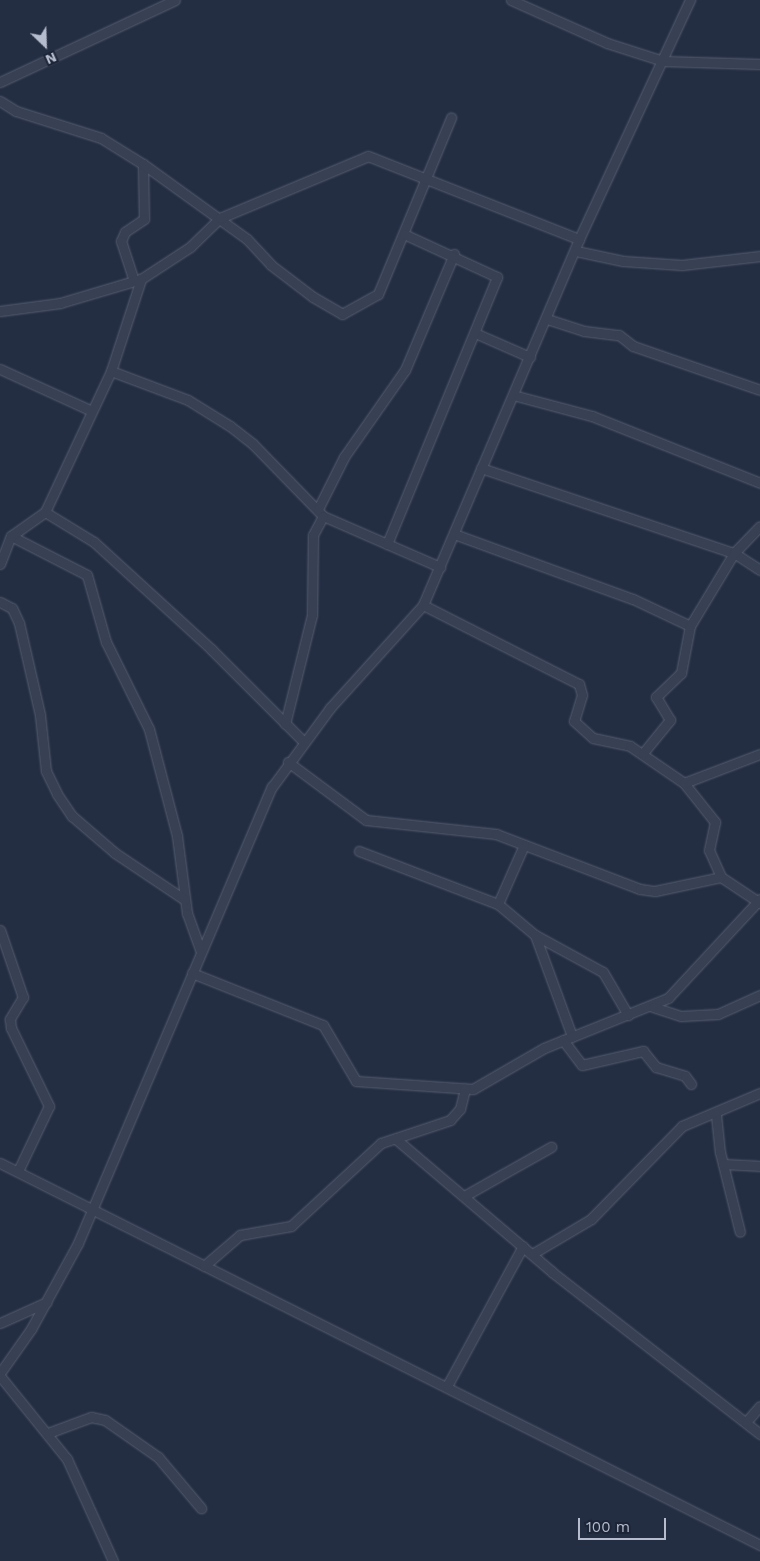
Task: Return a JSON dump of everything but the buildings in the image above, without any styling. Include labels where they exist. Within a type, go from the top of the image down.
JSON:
[{"type":"street","points":[[0,82],[162,2],[175,0]]},
{"type":"street","points":[[511,0],[607,43],[663,61],[760,64]]},
{"type":"street","points":[[113,1561],[83,1489],[48,1433],[0,1374],[47,1302],[92,1211],[259,811],[288,762],[423,605],[579,240],[690,0]]},
{"type":"street","points":[[0,101],[16,111],[101,138],[143,164],[220,218],[271,265],[336,314],[351,311],[378,294],[452,118]]},
{"type":"street","points":[[0,311],[60,303],[137,280],[190,247],[220,218],[356,158],[379,158],[579,240]]},
{"type":"street","points":[[0,564],[6,542],[45,512],[90,410],[111,371],[137,280],[122,241],[125,232],[144,219],[143,164]]},
{"type":"street","points":[[387,544],[497,277],[454,254],[404,234]]},
{"type":"street","points":[[576,250],[623,261],[682,264],[760,256]]},
{"type":"street","points":[[285,724],[312,615],[313,535],[320,512],[344,457],[405,370],[454,254]]},
{"type":"street","points":[[546,319],[584,331],[619,335],[642,350],[760,390]]},
{"type":"street","points":[[475,333],[530,357]]},
{"type":"street","points":[[0,369],[90,410]]},
{"type":"street","points":[[111,371],[188,400],[230,426],[320,512],[440,567]]},
{"type":"street","points":[[513,396],[592,416],[760,483]]},
{"type":"street","points":[[481,468],[734,553],[760,570]]},
{"type":"street","points":[[45,512],[94,542],[304,742]]},
{"type":"street","points":[[643,753],[670,720],[656,697],[681,673],[690,626],[734,553],[760,526]]},
{"type":"street","points":[[454,534],[633,599],[690,626]]},
{"type":"street","points":[[6,542],[87,575],[106,642],[149,729],[177,836],[185,900],[201,952]]},
{"type":"street","points":[[0,602],[12,608],[19,623],[40,715],[44,765],[57,794],[72,816],[115,853],[185,900]]},
{"type":"street","points":[[192,973],[323,1025],[356,1081],[465,1089],[491,1083],[567,1038],[653,1007],[678,989],[759,901],[721,877],[709,850],[715,822],[684,783],[643,753],[593,738],[577,725],[574,718],[582,695],[579,684],[423,605]]},
{"type":"street","points":[[684,783],[760,754]]},
{"type":"street","points":[[288,762],[366,820],[475,830],[524,845],[640,889],[655,891],[721,877]]},
{"type":"street","points":[[498,904],[524,845]]},
{"type":"street","points":[[359,851],[498,904],[535,935],[603,972],[628,1015]]},
{"type":"street","points":[[0,930],[22,991],[21,1005],[10,1019],[11,1028],[49,1106],[18,1171]]},
{"type":"street","points":[[535,935],[567,1038],[582,1065],[643,1051],[656,1067],[684,1076],[691,1084]]},
{"type":"street","points":[[653,1007],[681,1016],[718,1014],[760,996]]},
{"type":"street","points":[[204,1266],[240,1235],[291,1226],[381,1143],[450,1120],[460,1109],[465,1089]]},
{"type":"street","points":[[532,1254],[602,1210],[672,1134],[760,1093]]},
{"type":"street","points":[[716,1115],[723,1164],[740,1232]]},
{"type":"street","points":[[396,1139],[425,1166],[466,1195],[532,1254],[760,1434]]},
{"type":"street","points":[[466,1195],[551,1147]]},
{"type":"street","points":[[0,1163],[92,1211],[447,1386],[760,1545]]},
{"type":"street","points":[[723,1164],[760,1166]]},
{"type":"street","points":[[447,1386],[523,1246]]},
{"type":"street","points":[[0,1323],[47,1302]]},
{"type":"street","points":[[746,1422],[760,1406]]},
{"type":"street","points":[[48,1433],[91,1417],[105,1420],[158,1457],[201,1508]]}]
